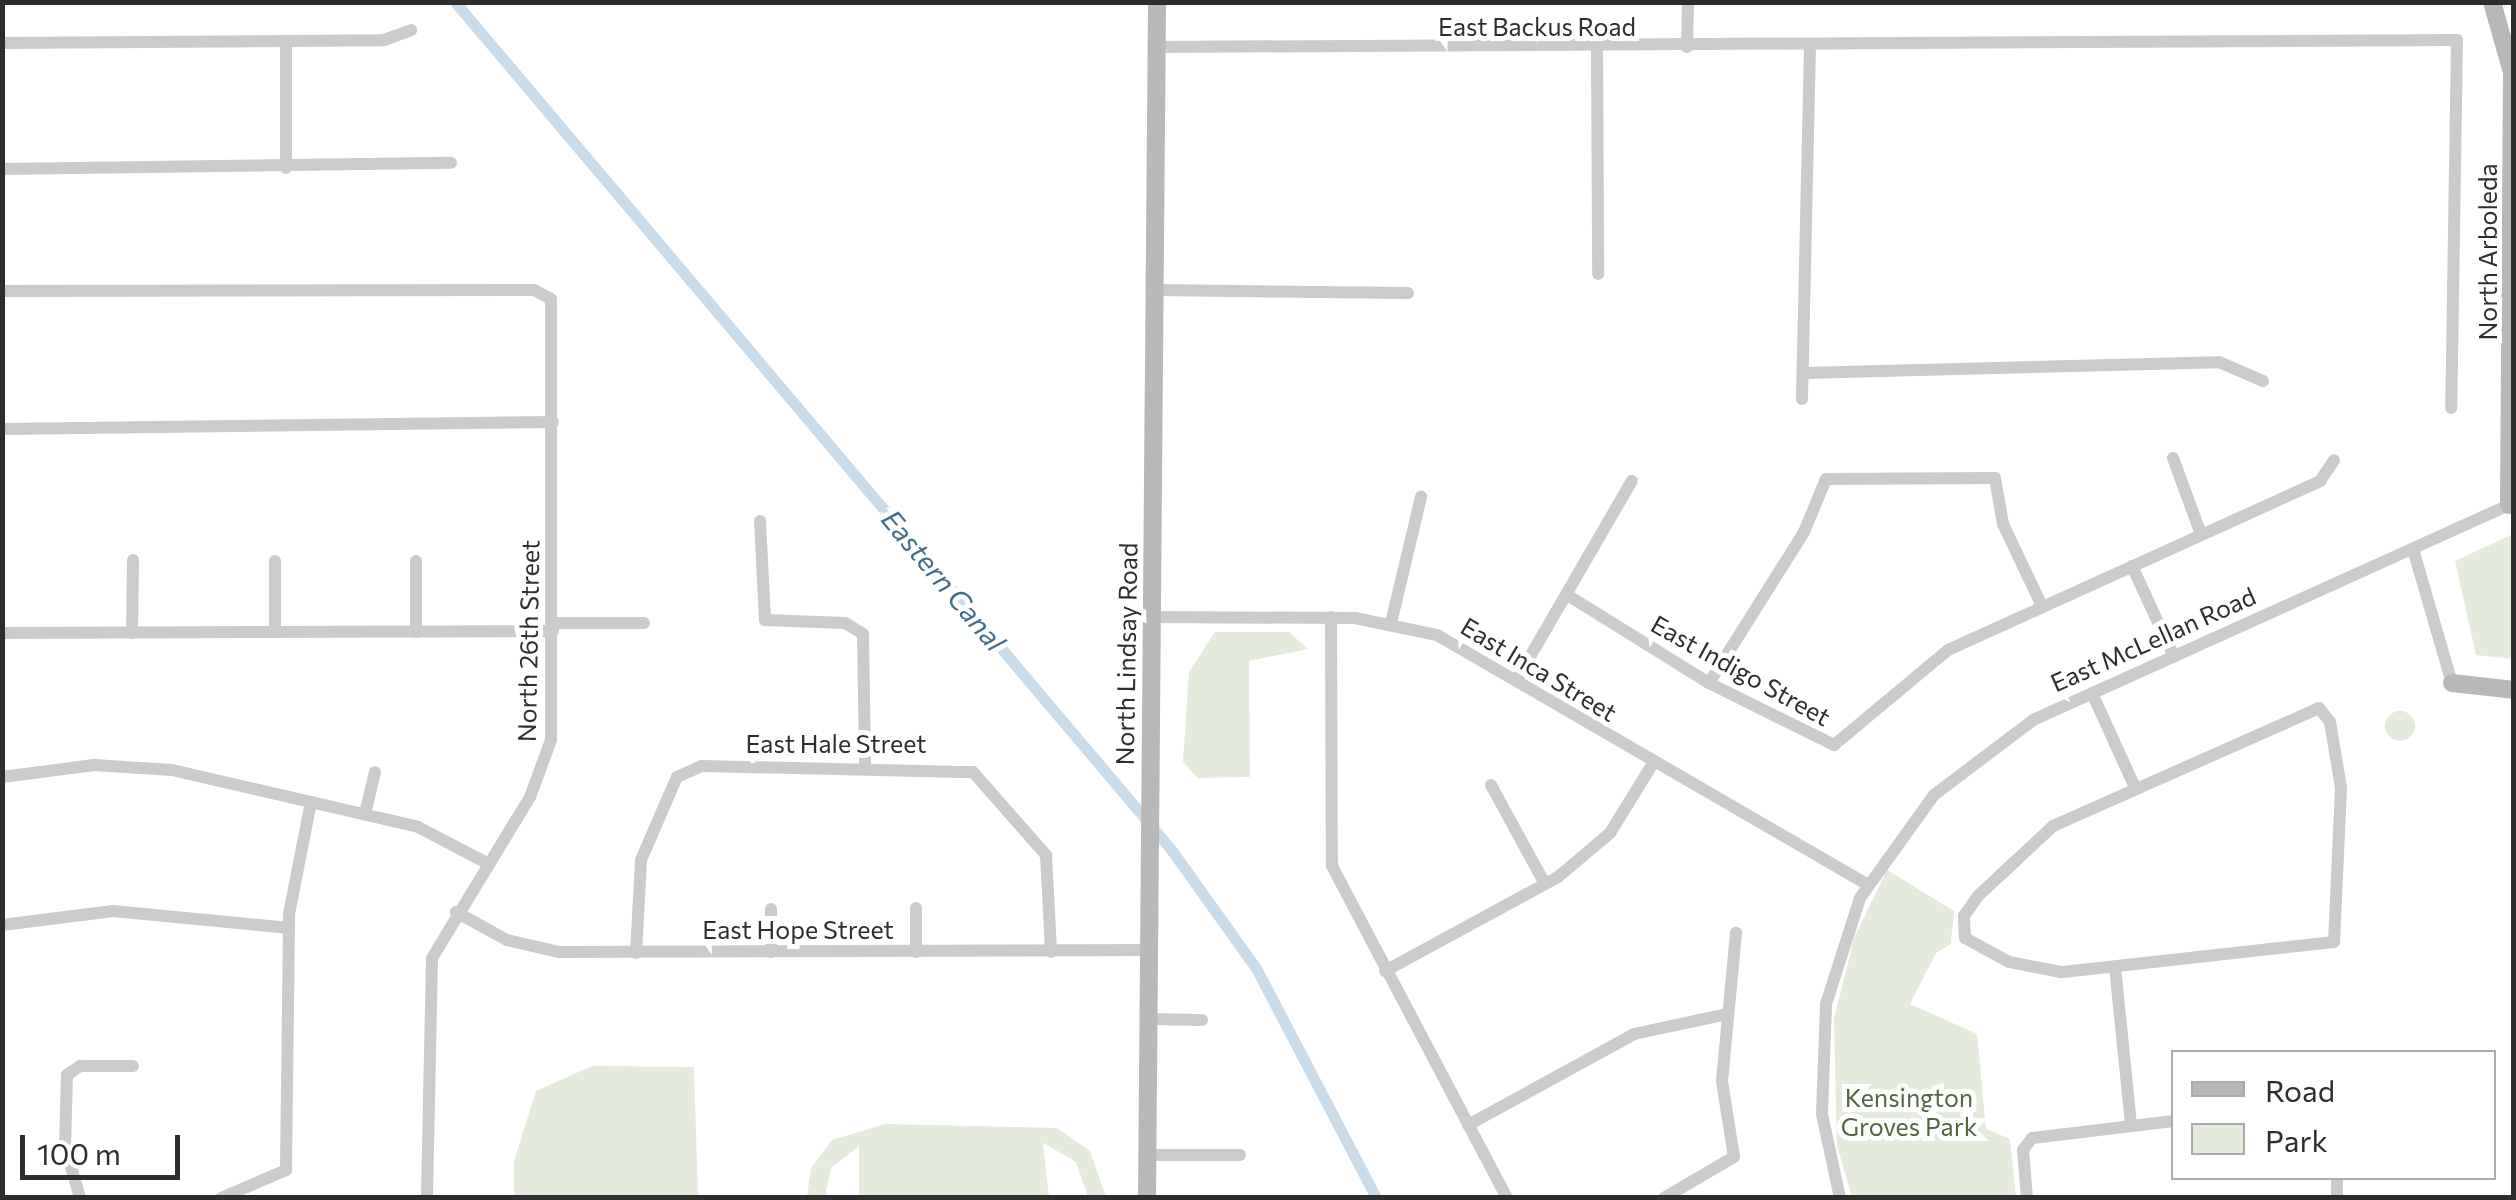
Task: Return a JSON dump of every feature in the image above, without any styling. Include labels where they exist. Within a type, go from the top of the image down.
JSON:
[{"type":"main road","name":"North Lindsay Road","points":[[1147,1198],[1156,2]]},
{"type":"main road","name":"North Arboleda","points":[[2492,2],[2512,72],[2509,504]]},
{"type":"main road","points":[[2452,684],[2514,690]]},
{"type":"street","points":[[1687,47],[1688,2]]},
{"type":"street","points":[[2,44],[384,40],[411,30]]},
{"type":"street","name":"East Backus Road","points":[[1156,48],[1597,49],[2457,40],[2451,408]]},
{"type":"street","points":[[286,41],[286,168]]},
{"type":"street","points":[[1802,400],[1810,46]]},
{"type":"street","points":[[1597,49],[1598,274]]},
{"type":"street","points":[[2,169],[451,163]]},
{"type":"street","name":"North 26th Street","points":[[427,1198],[429,979],[456,912],[546,764],[554,628],[553,422],[544,276]]},
{"type":"street","points":[[1154,290],[1408,293]]},
{"type":"street","points":[[2,291],[544,293]]},
{"type":"street","points":[[1805,373],[2219,362],[2264,381]]},
{"type":"street","points":[[2,428],[553,422]]},
{"type":"street","points":[[2173,458],[2201,534]]},
{"type":"street","name":"East Indigo Street","points":[[1570,596],[1709,683],[1838,744],[1948,650],[2320,480],[2334,460]]},
{"type":"street","points":[[1709,683],[1804,532],[1826,479],[1994,478],[2003,524],[2042,606]]},
{"type":"street","points":[[1517,679],[1570,596],[1632,482]]},
{"type":"street","points":[[1391,623],[1421,498]]},
{"type":"street","name":"East McLellan Road","points":[[1840,1198],[1822,1114],[1821,1043],[1838,956],[1867,884],[1958,773],[2092,693],[2509,504]]},
{"type":"street","points":[[760,522],[765,620],[850,624],[862,634],[864,765]]},
{"type":"street","points":[[2413,549],[2452,684]]},
{"type":"street","points":[[132,633],[133,560]]},
{"type":"street","points":[[274,561],[275,632]]},
{"type":"street","points":[[416,561],[416,632]]},
{"type":"street","points":[[2132,566],[2174,657]]},
{"type":"street","name":"East Inca Street","points":[[1151,617],[1331,617],[1391,623],[1457,644],[1652,765],[1867,884]]},
{"type":"street","points":[[1331,617],[1332,866],[1507,1198]]},
{"type":"street","points":[[2,633],[416,632],[644,623]]},
{"type":"street","points":[[2092,693],[2134,785]]},
{"type":"street","points":[[2318,708],[2330,722],[2341,788],[2334,942],[2115,967],[2035,970],[1963,932],[1970,906],[2024,848],[2134,785],[2318,708]]},
{"type":"street","name":"East Hale Street","points":[[636,952],[638,870],[684,769],[864,765],[952,766],[991,785],[1046,855],[1051,952]]},
{"type":"street","points":[[1385,971],[1545,884],[1610,833],[1652,765]]},
{"type":"street","points":[[2,777],[140,766],[432,832],[487,864]]},
{"type":"street","points":[[365,814],[375,772]]},
{"type":"street","points":[[1491,784],[1545,884]]},
{"type":"street","points":[[221,1198],[284,1174],[289,928],[311,802]]},
{"type":"street","points":[[771,908],[771,952]]},
{"type":"street","points":[[916,908],[916,952]]},
{"type":"street","points":[[2,925],[113,910],[289,928]]},
{"type":"street","name":"East Hope Street","points":[[456,912],[533,948],[636,952],[1149,950]]},
{"type":"street","points":[[1664,1198],[1734,1157],[1722,1082],[1736,933]]},
{"type":"street","points":[[2115,967],[2131,1125]]},
{"type":"street","points":[[1468,1124],[1634,1034],[1727,1014]]},
{"type":"street","points":[[1148,1019],[1202,1020]]},
{"type":"street","points":[[80,1198],[65,1146],[67,1074],[80,1066],[133,1066]]},
{"type":"street","points":[[2027,1198],[2028,1141],[2171,1121]]},
{"type":"street","points":[[1147,1154],[1240,1156]]},
{"type":"green space","points":[[2513,534],[2513,659],[2476,655],[2455,561]]},
{"type":"green space","points":[[1215,632],[1289,632],[1308,649],[1249,661],[1250,777],[1198,778],[1183,762],[1189,672]]},
{"type":"green space","points":[[2400,711],[2414,720],[2415,726],[2406,740],[2400,741],[2386,732],[2385,726],[2394,712]]},
{"type":"green space","name":"Kensington Groves Park","points":[[1887,870],[1954,911],[1951,944],[1936,953],[1910,1004],[1977,1034],[1986,1129],[2010,1139],[2016,1197],[1852,1197],[1837,1146],[1834,1019],[1854,938]]},
{"type":"green space","points":[[592,1066],[694,1067],[698,1197],[514,1197],[514,1161],[536,1091]]},
{"type":"green space","points":[[885,1124],[1057,1128],[1090,1151],[1106,1197],[1088,1197],[1076,1162],[1043,1143],[1049,1197],[859,1197],[859,1146],[831,1168],[825,1197],[807,1197],[811,1168],[832,1140]]},
{"type":"waterway","name":"Eastern Canal","points":[[455,2],[1170,848],[1256,968],[1376,1198]]}]
